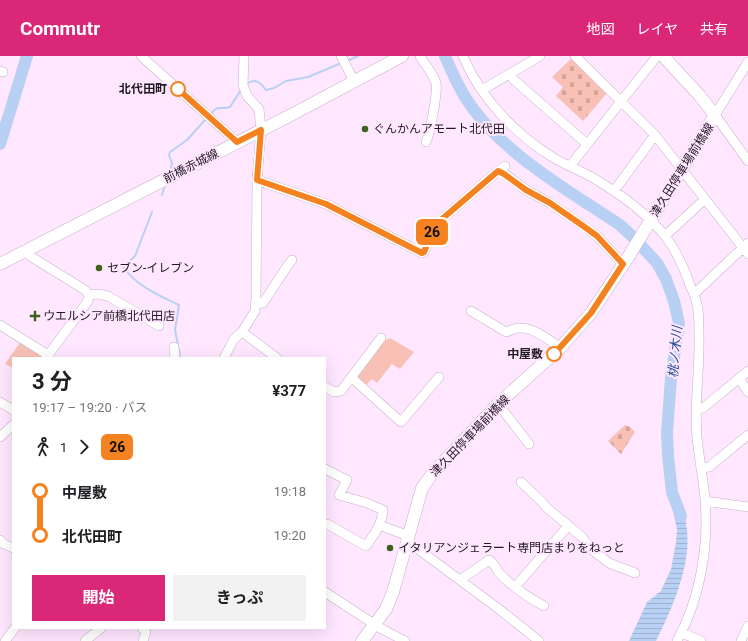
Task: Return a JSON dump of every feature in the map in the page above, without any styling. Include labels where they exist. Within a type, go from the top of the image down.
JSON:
[{"type":"main road","name":"前橋赤城線","points":[[0,264],[402,56]]},
{"type":"main road","name":"津久田停車場前橋線","points":[[362,641],[386,609],[393,592],[422,488],[433,472],[498,404],[560,348],[591,313],[625,262],[715,115],[699,95],[662,56]]},
{"type":"street","points":[[141,56],[237,142]]},
{"type":"street","points":[[225,357],[234,339],[242,332],[255,311],[257,180],[261,130],[259,109],[247,96],[243,85],[244,56]]},
{"type":"street","points":[[341,56],[354,81]]},
{"type":"street","points":[[420,56],[430,71],[436,85],[432,117],[426,142]]},
{"type":"street","points":[[463,56],[482,90],[502,116],[518,132],[552,157],[614,190],[647,225],[665,236],[684,268],[694,294],[699,325],[696,408],[697,431],[705,501],[704,549],[698,586],[679,637],[701,641]]},
{"type":"street","points":[[482,90],[540,56]]},
{"type":"street","points":[[575,56],[655,135],[746,248],[694,294]]},
{"type":"street","points":[[570,166],[657,56]]},
{"type":"street","points":[[748,62],[715,115],[748,161]]},
{"type":"street","points":[[510,74],[513,79],[587,144]]},
{"type":"street","points":[[614,190],[655,135]]},
{"type":"street","points":[[257,180],[326,204],[422,253],[424,252],[435,225],[502,168],[504,174],[526,190],[550,203],[597,236],[625,262]]},
{"type":"street","points":[[665,236],[705,199]]},
{"type":"street","points":[[26,251],[30,256],[87,292],[108,296],[159,326]]},
{"type":"street","points":[[255,305],[263,303],[292,260]]},
{"type":"street","points":[[0,325],[47,357],[88,301],[87,292]]},
{"type":"street","points":[[471,311],[506,332],[516,327],[526,329],[538,333],[560,348]]},
{"type":"street","points":[[242,332],[276,357]]},
{"type":"street","points":[[326,388],[334,392],[341,391],[381,338]]},
{"type":"street","points":[[174,347],[175,357]]},
{"type":"street","points":[[696,408],[703,408],[748,371]]},
{"type":"street","points":[[352,378],[363,386],[402,422],[439,377]]},
{"type":"street","points":[[739,378],[748,392]]},
{"type":"street","points":[[0,402],[12,407]]},
{"type":"street","points":[[498,404],[529,444]]},
{"type":"street","points":[[0,437],[12,426]]},
{"type":"street","points":[[701,468],[709,467],[748,435]]},
{"type":"street","points":[[326,470],[347,480],[339,495],[367,503],[383,510],[383,517],[376,533],[366,546],[327,524]]},
{"type":"street","points":[[521,482],[546,507],[585,540],[592,550],[609,563],[635,573]]},
{"type":"street","points":[[705,501],[748,507]]},
{"type":"street","points":[[379,525],[408,538],[539,641]]},
{"type":"street","points":[[515,587],[568,526]]},
{"type":"street","points":[[0,540],[4,544],[12,548]]},
{"type":"street","points":[[460,580],[489,560],[493,562],[501,575],[515,587],[544,606]]},
{"type":"street","points":[[326,593],[405,641]]},
{"type":"street","points":[[741,641],[748,626]]},
{"type":"street","points":[[5,641],[14,629]]},
{"type":"street","points":[[85,641],[100,629]]},
{"type":"street","points":[[143,629],[146,632],[143,641]]},
{"type":"green space","points":[[572,58],[607,93],[583,121],[556,96],[563,87],[552,77]]},
{"type":"green space","points":[[390,338],[414,352],[400,369],[392,364],[377,383],[372,379],[366,385],[355,376],[383,341]]},
{"type":"green space","points":[[21,341],[42,357],[12,357],[12,368],[5,364]]},
{"type":"green space","points":[[625,425],[630,427],[635,432],[621,454],[608,441]]},
{"type":"water","points":[[669,491],[684,514],[686,520],[687,544],[683,573],[674,601],[656,641],[629,641],[647,602],[661,591],[671,569],[677,530]]},
{"type":"waterway","points":[[0,144],[27,56]]},
{"type":"waterway","points":[[347,61],[358,56]]},
{"type":"waterway","name":"桃ノ木川","points":[[445,56],[465,97],[479,117],[496,135],[515,152],[557,184],[620,225],[657,263],[666,279],[674,301],[679,323],[671,378],[667,432],[672,492],[681,516]]},
{"type":"waterway","points":[[248,83],[256,81],[266,90],[274,88],[286,81],[308,77],[339,64]]},
{"type":"waterway","points":[[211,114],[217,108],[230,107],[241,90]]},
{"type":"waterway","points":[[170,171],[172,163],[169,155],[170,152],[187,140],[206,119]]},
{"type":"waterway","points":[[162,195],[165,185]]},
{"type":"waterway","points":[[152,212],[135,256],[123,267],[141,285],[179,305],[175,330],[178,345]]},
{"type":"waterway","points":[[179,349],[180,357]]},
{"type":"bus line","name":"26","points":[[178,89],[237,142],[261,130],[257,180],[326,204],[422,253],[424,252],[434,226],[498,171],[540,199],[550,203],[586,228],[597,236],[623,264],[591,313],[554,354]]},
{"type":"place","name":"北代田町","points":[[178,89]]},
{"type":"place","name":"ぐんかんアモート北代田","points":[[365,129]]},
{"type":"place","name":"セブン-イレブン","points":[[99,268]]},
{"type":"place","name":"ウエルシア前橋北代田店","points":[[35,316]]},
{"type":"place","name":"中屋敷","points":[[554,354]]},
{"type":"place","name":"イタリアンジェラート専門店まりをねっと","points":[[390,548]]}]
